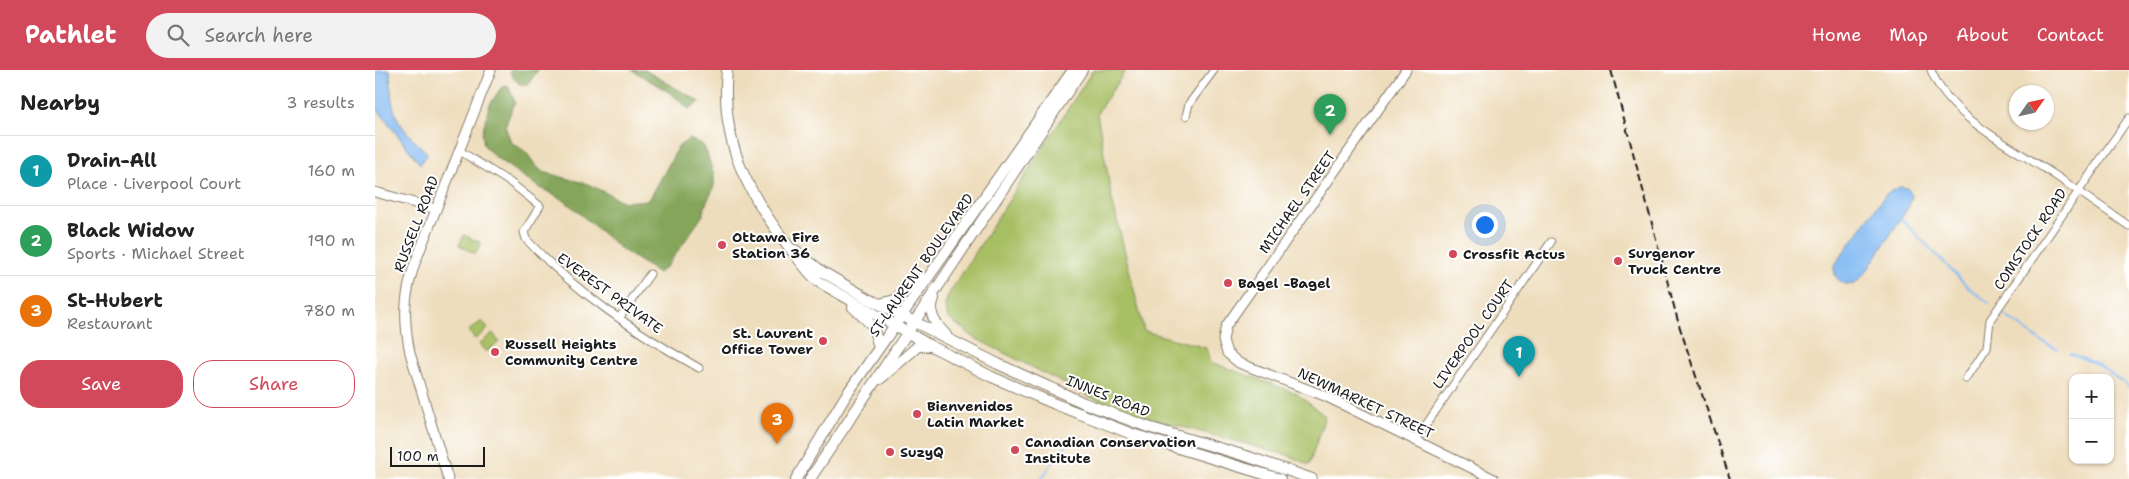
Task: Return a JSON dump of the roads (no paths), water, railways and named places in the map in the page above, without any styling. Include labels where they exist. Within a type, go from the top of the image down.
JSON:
[{"type":"main road","points":[[727,70],[726,85],[729,126],[737,162],[754,199],[808,272],[839,295],[873,326],[879,348]]},
{"type":"main road","name":"ST-LAURENT BOULEVARD","points":[[810,479],[939,283],[1046,116],[1073,70]]},
{"type":"main road","name":"ST-LAURENT BOULEVARD","points":[[796,479],[845,397],[879,348],[1046,116],[1082,70]]},
{"type":"main road","name":"INNES ROAD","points":[[789,246],[837,282],[954,342],[1102,410],[1166,432],[1249,456],[1312,479]]},
{"type":"main road","points":[[879,304],[895,300],[905,293],[944,256]]},
{"type":"main road","points":[[939,283],[931,307],[931,316],[934,322],[954,342]]},
{"type":"main road","name":"INNES ROAD","points":[[839,295],[992,377],[1106,424],[1281,479]]},
{"type":"main road","points":[[868,390],[914,349],[921,345],[931,346]]},
{"type":"street","name":"RUSSELL ROAD","points":[[448,479],[406,332],[406,288],[491,70]]},
{"type":"street","points":[[1186,116],[1189,104],[1214,70]]},
{"type":"street","name":"MICHAEL STREET","points":[[1227,353],[1223,340],[1225,326],[1406,70]]},
{"type":"street","points":[[1931,70],[1937,86],[1954,105],[1985,130],[2078,190],[2129,226]]},
{"type":"street","name":"COMSTOCK ROAD","points":[[1966,379],[1987,346],[1990,320],[2129,118]]},
{"type":"street","name":"EVEREST PRIVATE","points":[[460,151],[511,183],[540,206],[524,232],[526,239],[564,278],[651,339],[699,368]]},
{"type":"street","points":[[375,192],[436,209]]},
{"type":"street","name":"LIVERPOOL COURT","points":[[1415,441],[1551,242]]},
{"type":"street","points":[[620,317],[650,274]]},
{"type":"street","name":"NEWMARKET STREET","points":[[1227,353],[1239,363],[1325,396],[1494,479]]},
{"type":"water","points":[[377,70],[390,70],[392,98],[397,117],[408,134],[428,154],[420,164],[375,106],[375,72]]},
{"type":"water","points":[[1900,187],[1908,188],[1912,195],[1909,206],[1866,272],[1855,284],[1843,283],[1835,275],[1834,266],[1886,194]]},
{"type":"waterway","points":[[1901,219],[1968,287],[1989,303]]},
{"type":"waterway","points":[[2003,314],[2042,342],[2058,349]]},
{"type":"waterway","points":[[2070,354],[2097,364],[2129,387]]},
{"type":"waterway","points":[[1041,479],[1073,435]]},
{"type":"railway","points":[[1611,70],[1679,325],[1730,479]]},
{"type":"place","name":"Black Widow","points":[[1330,135]]},
{"type":"place","name":"Ottawa Fire Station 36","points":[[722,245]]},
{"type":"place","name":"Crossfit Actus","points":[[1453,254]]},
{"type":"place","name":"Surgenor Truck Centre","points":[[1618,261]]},
{"type":"place","name":"Bagel -Bagel","points":[[1228,283]]},
{"type":"place","name":"St. Laurent Office Tower","points":[[823,341]]},
{"type":"place","name":"Russell Heights Community Centre","points":[[495,352]]},
{"type":"place","name":"Drain-All","points":[[1519,377]]},
{"type":"place","name":"Bienvenidos Latin Market","points":[[917,414]]},
{"type":"place","name":"St-Hubert","points":[[777,444]]},
{"type":"place","name":"Canadian Conservation Institute","points":[[1015,450]]},
{"type":"place","name":"SuzyQ","points":[[890,452]]}]
